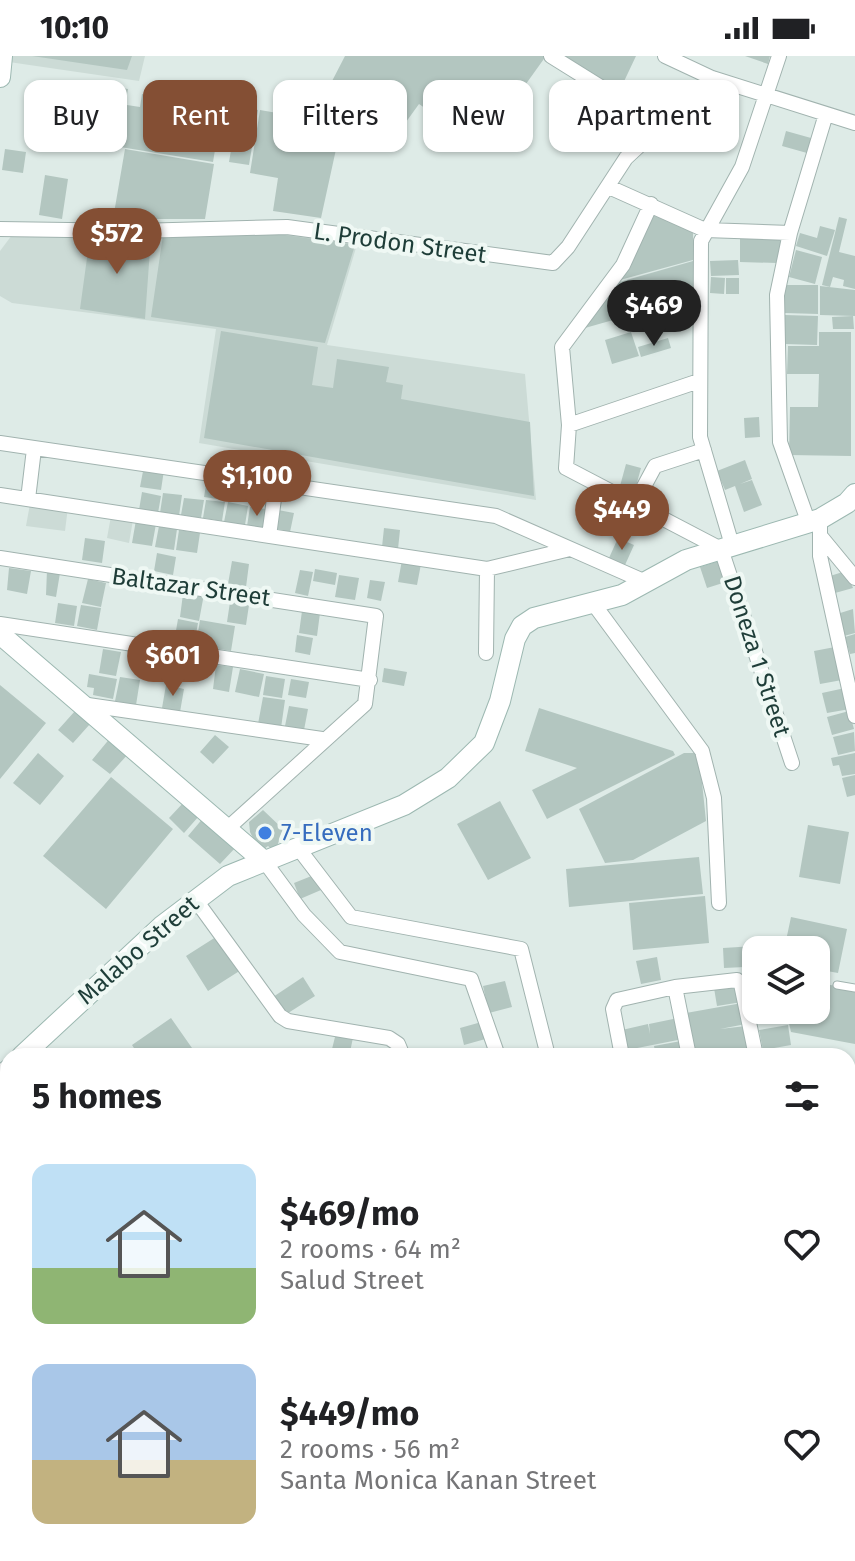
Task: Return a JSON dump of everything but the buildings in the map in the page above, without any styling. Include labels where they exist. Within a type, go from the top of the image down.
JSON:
[{"type":"street","points":[[0,77],[2,56]]},
{"type":"street","points":[[551,56],[589,80]]},
{"type":"street","points":[[665,56],[712,78],[853,122],[855,105]]},
{"type":"street","points":[[705,230],[742,167],[779,56]]},
{"type":"street","points":[[826,114],[790,233],[777,295],[780,442],[817,526],[855,578]]},
{"type":"street","name":"L. Prodon Street","points":[[0,229],[136,231],[287,227],[546,263],[562,255],[632,152]]},
{"type":"street","points":[[609,187],[705,230],[790,233]]},
{"type":"street","points":[[651,204],[623,265],[562,347],[569,425],[568,472],[727,547]]},
{"type":"street","name":"Doneza 1 Street","points":[[705,230],[701,241],[700,437],[727,547],[792,763]]},
{"type":"street","points":[[569,425],[699,381]]},
{"type":"street","points":[[0,443],[496,516],[648,583]]},
{"type":"street","points":[[28,499],[34,449]]},
{"type":"street","points":[[634,505],[655,466],[704,450]]},
{"type":"street","points":[[269,536],[276,484]]},
{"type":"street","points":[[719,903],[714,798],[702,751],[593,603],[648,583],[686,560],[817,526],[855,494]]},
{"type":"street","points":[[0,495],[487,569],[570,549]]},
{"type":"street","points":[[817,526],[820,556],[855,716]]},
{"type":"street","name":"Baltazar Street","points":[[0,558],[369,613],[378,620],[370,680]]},
{"type":"street","points":[[486,653],[487,569]]},
{"type":"street","name":"Malabo Street","points":[[31,1048],[195,899],[228,876],[404,805],[448,778],[484,743],[500,701],[515,639],[522,626],[534,618],[593,603]]},
{"type":"street","points":[[0,624],[370,680],[365,704],[322,739],[228,828]]},
{"type":"street","points":[[0,634],[77,704],[265,862],[304,915],[340,952],[471,979],[495,1048]]},
{"type":"street","points":[[77,704],[322,739]]},
{"type":"street","points":[[299,849],[351,917],[521,949],[546,1048]]},
{"type":"street","points":[[195,899],[280,1016],[297,1023],[389,1038],[400,1048]]},
{"type":"street","points":[[620,1048],[613,1009],[617,1000],[675,987],[737,980],[741,984],[754,1048]]},
{"type":"street","points":[[675,987],[687,1048]]},
{"type":"lane","points":[[837,985],[855,988]]},
{"type":"shaded area","points":[[9,56],[145,56],[139,81],[9,62]]},
{"type":"shaded area","points":[[254,229],[358,241],[327,345],[525,374],[536,500],[199,443],[216,329],[12,303],[0,296],[0,251],[12,235]]},
{"type":"shaded area","points":[[30,504],[68,507],[65,531],[26,526]]},
{"type":"shaded area","points":[[111,516],[133,520],[129,543],[107,538]]},
{"type":"place","name":"7-Eleven","points":[[265,833]]}]
